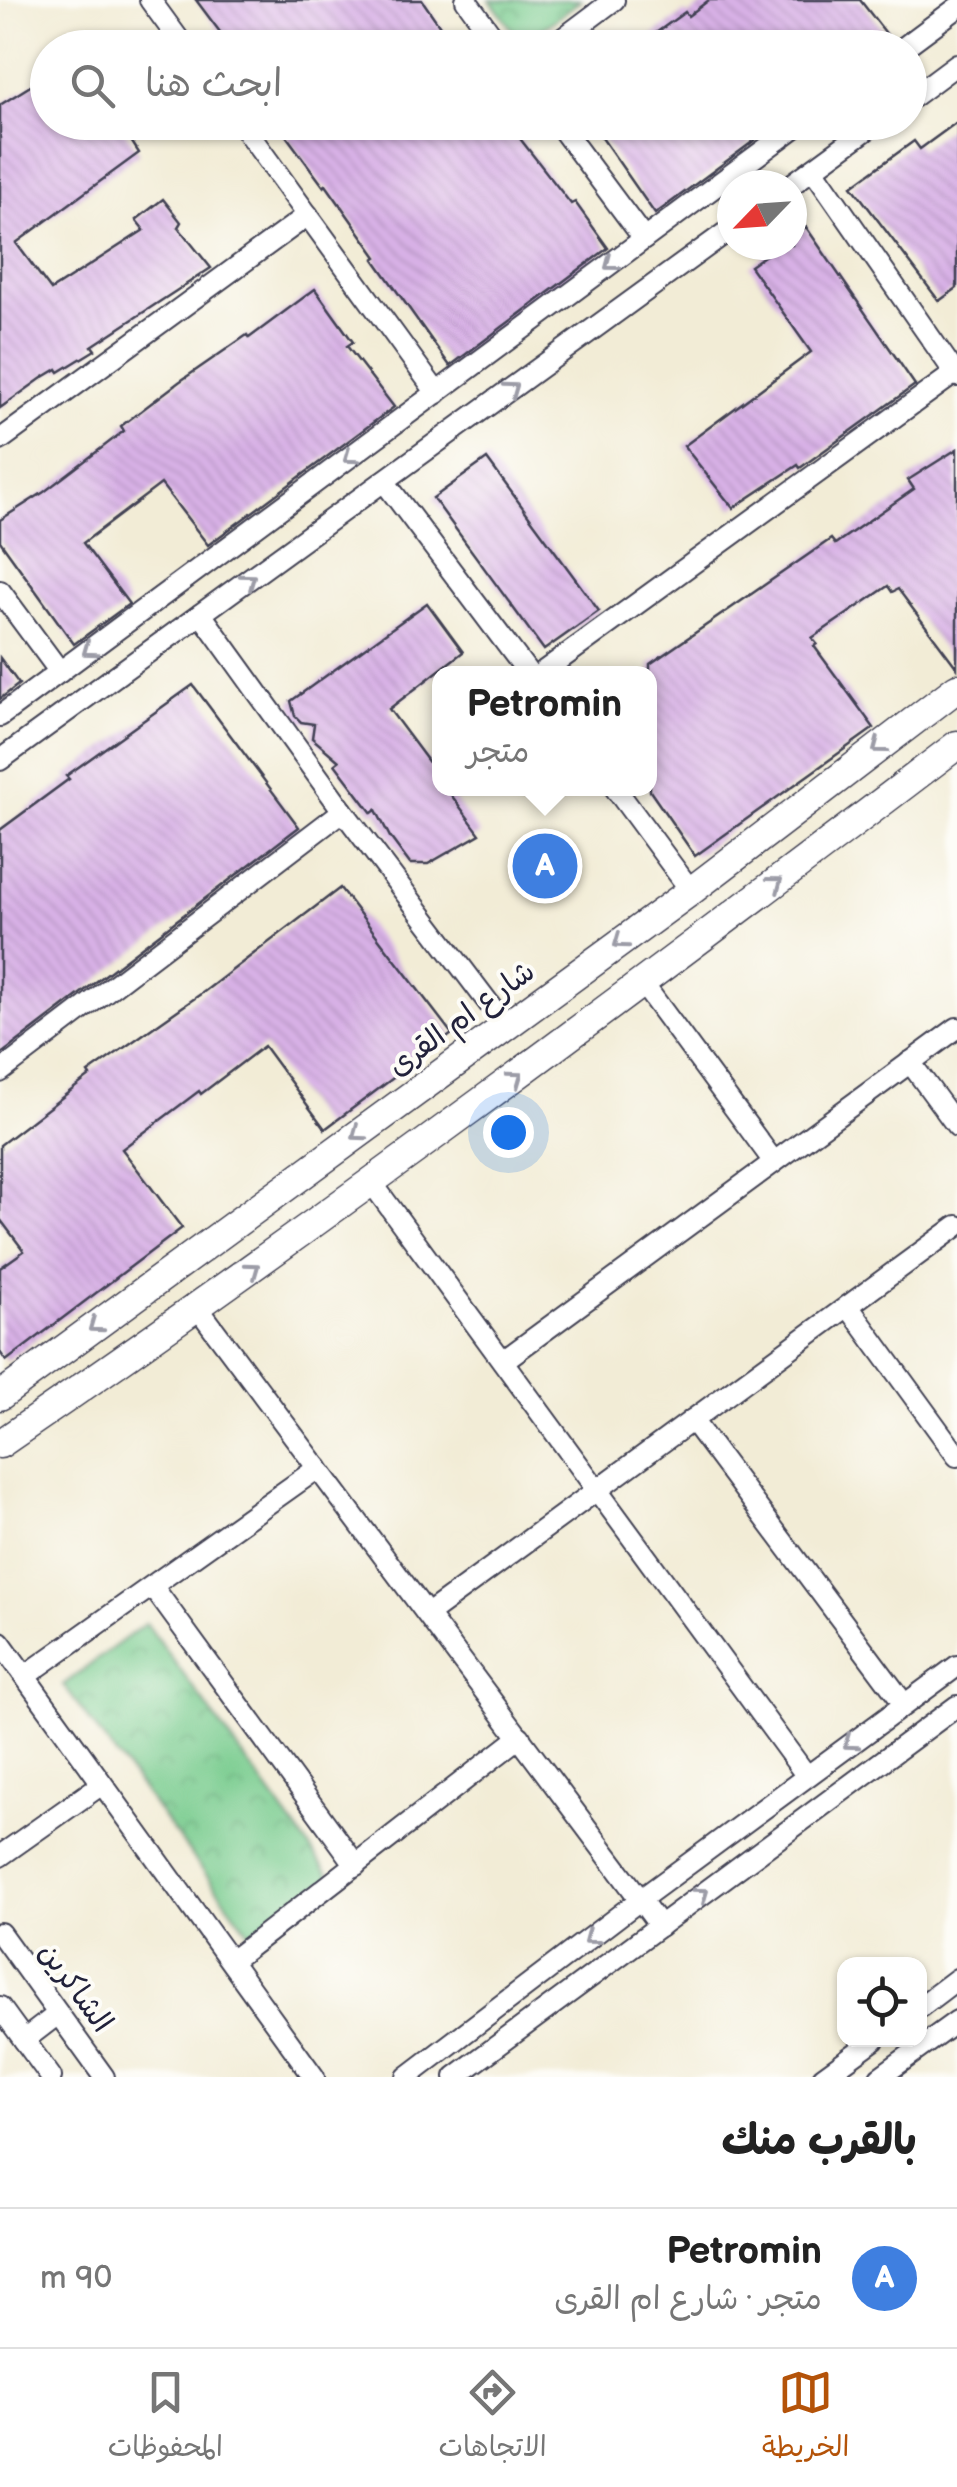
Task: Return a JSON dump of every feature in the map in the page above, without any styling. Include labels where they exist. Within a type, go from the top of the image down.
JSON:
[{"type":"main road","name":"شارع ام القرى","points":[[0,1396],[690,890],[957,688]]},
{"type":"main road","points":[[0,1444],[372,1183],[643,984],[957,745]]},
{"type":"main road","points":[[824,789],[851,826]]},
{"type":"street","points":[[150,0],[172,30]]},
{"type":"street","points":[[466,0],[488,30]]},
{"type":"street","points":[[574,30],[614,0]]},
{"type":"street","points":[[927,31],[957,8]]},
{"type":"street","points":[[927,86],[957,64]]},
{"type":"street","points":[[253,140],[437,392]]},
{"type":"street","points":[[570,140],[644,239]]},
{"type":"street","points":[[0,716],[778,140]]},
{"type":"street","points":[[807,174],[852,140]]},
{"type":"street","points":[[551,666],[956,374],[813,169]]},
{"type":"street","points":[[0,440],[308,215]]},
{"type":"street","points":[[0,760],[717,239]]},
{"type":"street","points":[[384,481],[523,666]]},
{"type":"street","points":[[0,592],[60,672]]},
{"type":"street","points":[[201,614],[343,811],[506,1026]]},
{"type":"street","points":[[621,796],[690,890]]},
{"type":"street","points":[[0,1072],[343,811]]},
{"type":"street","points":[[643,984],[774,1162]]},
{"type":"street","points":[[504,1362],[957,1028]]},
{"type":"street","points":[[910,1062],[957,1126]]},
{"type":"street","points":[[372,1183],[806,1775]]},
{"type":"street","points":[[428,1614],[957,1226]]},
{"type":"street","points":[[848,1306],[957,1456]]},
{"type":"street","points":[[198,1308],[660,1926]]},
{"type":"street","points":[[692,1420],[904,1704]]},
{"type":"street","points":[[25,1676],[318,1468]]},
{"type":"street","points":[[153,1588],[356,1865]]},
{"type":"street","points":[[0,1642],[314,2077]]},
{"type":"street","points":[[408,2077],[806,1775],[957,1666]]},
{"type":"street","points":[[455,2077],[957,1706]]},
{"type":"street","points":[[231,1962],[520,1738]]},
{"type":"street","points":[[0,1856],[102,1784]]},
{"type":"street","name":"الشاكرين","points":[[0,1933],[104,2077]]},
{"type":"street","points":[[927,2002],[957,1979]]},
{"type":"street","points":[[0,2007],[51,2077]]},
{"type":"street","points":[[24,2040],[58,2014]]},
{"type":"street","points":[[880,2077],[957,2020]]},
{"type":"street","points":[[823,2077],[864,2047]]},
{"type":"green space","points":[[490,0],[581,0],[541,30],[512,30]]},
{"type":"green space","points":[[146,1623],[331,1877],[253,1937],[63,1685]]},
{"type":"building","points":[[196,0],[422,0],[443,30],[218,30]]},
{"type":"building","points":[[709,0],[860,0],[883,30],[660,30],[685,12],[688,16]]},
{"type":"building","points":[[30,86],[30,140],[131,140],[139,153],[16,243],[51,290],[144,230],[136,220],[163,199],[181,222],[178,227],[211,268],[92,346],[95,350],[42,378],[0,408],[0,105]]},
{"type":"building","points":[[957,122],[957,288],[939,301],[852,186],[914,141],[920,149]]},
{"type":"building","points":[[289,140],[521,140],[571,204],[575,202],[608,248],[450,366],[374,259],[377,257]]},
{"type":"building","points":[[604,140],[755,140],[655,214]]},
{"type":"building","points":[[807,228],[915,385],[800,468],[798,465],[733,508],[684,446],[811,352],[750,266],[759,260],[807,260]]},
{"type":"building","points":[[315,289],[353,342],[347,346],[394,407],[208,545],[161,484],[83,543],[129,604],[74,644],[0,541],[0,520],[124,431],[121,426],[179,382],[247,335],[249,338]]},
{"type":"building","points":[[957,449],[957,668],[898,589],[892,592],[888,586],[812,638],[874,728],[695,856],[653,796],[657,796],[657,666],[650,664],[831,539],[835,544],[914,489],[908,480]]},
{"type":"building","points":[[487,459],[599,611],[544,650],[433,498]]},
{"type":"building","points":[[427,603],[463,652],[445,666],[432,666],[432,676],[389,709],[432,767],[432,796],[452,796],[480,834],[428,864],[410,864],[376,810],[372,813],[335,764],[339,761],[312,738],[314,724],[301,722],[295,716],[291,701]]},
{"type":"building","points":[[0,658],[19,684],[0,699]]},
{"type":"building","points":[[193,685],[299,827],[0,1055],[0,830],[69,779],[66,776]]},
{"type":"building","points":[[340,888],[452,1034],[325,1129],[264,1046],[201,1094],[199,1091],[122,1149],[182,1228],[6,1361],[0,1352],[0,1268],[24,1251],[0,1219],[0,1145],[90,1076],[88,1073],[205,991]]},
{"type":"place","name":"Petromin","points":[[545,866]]}]
